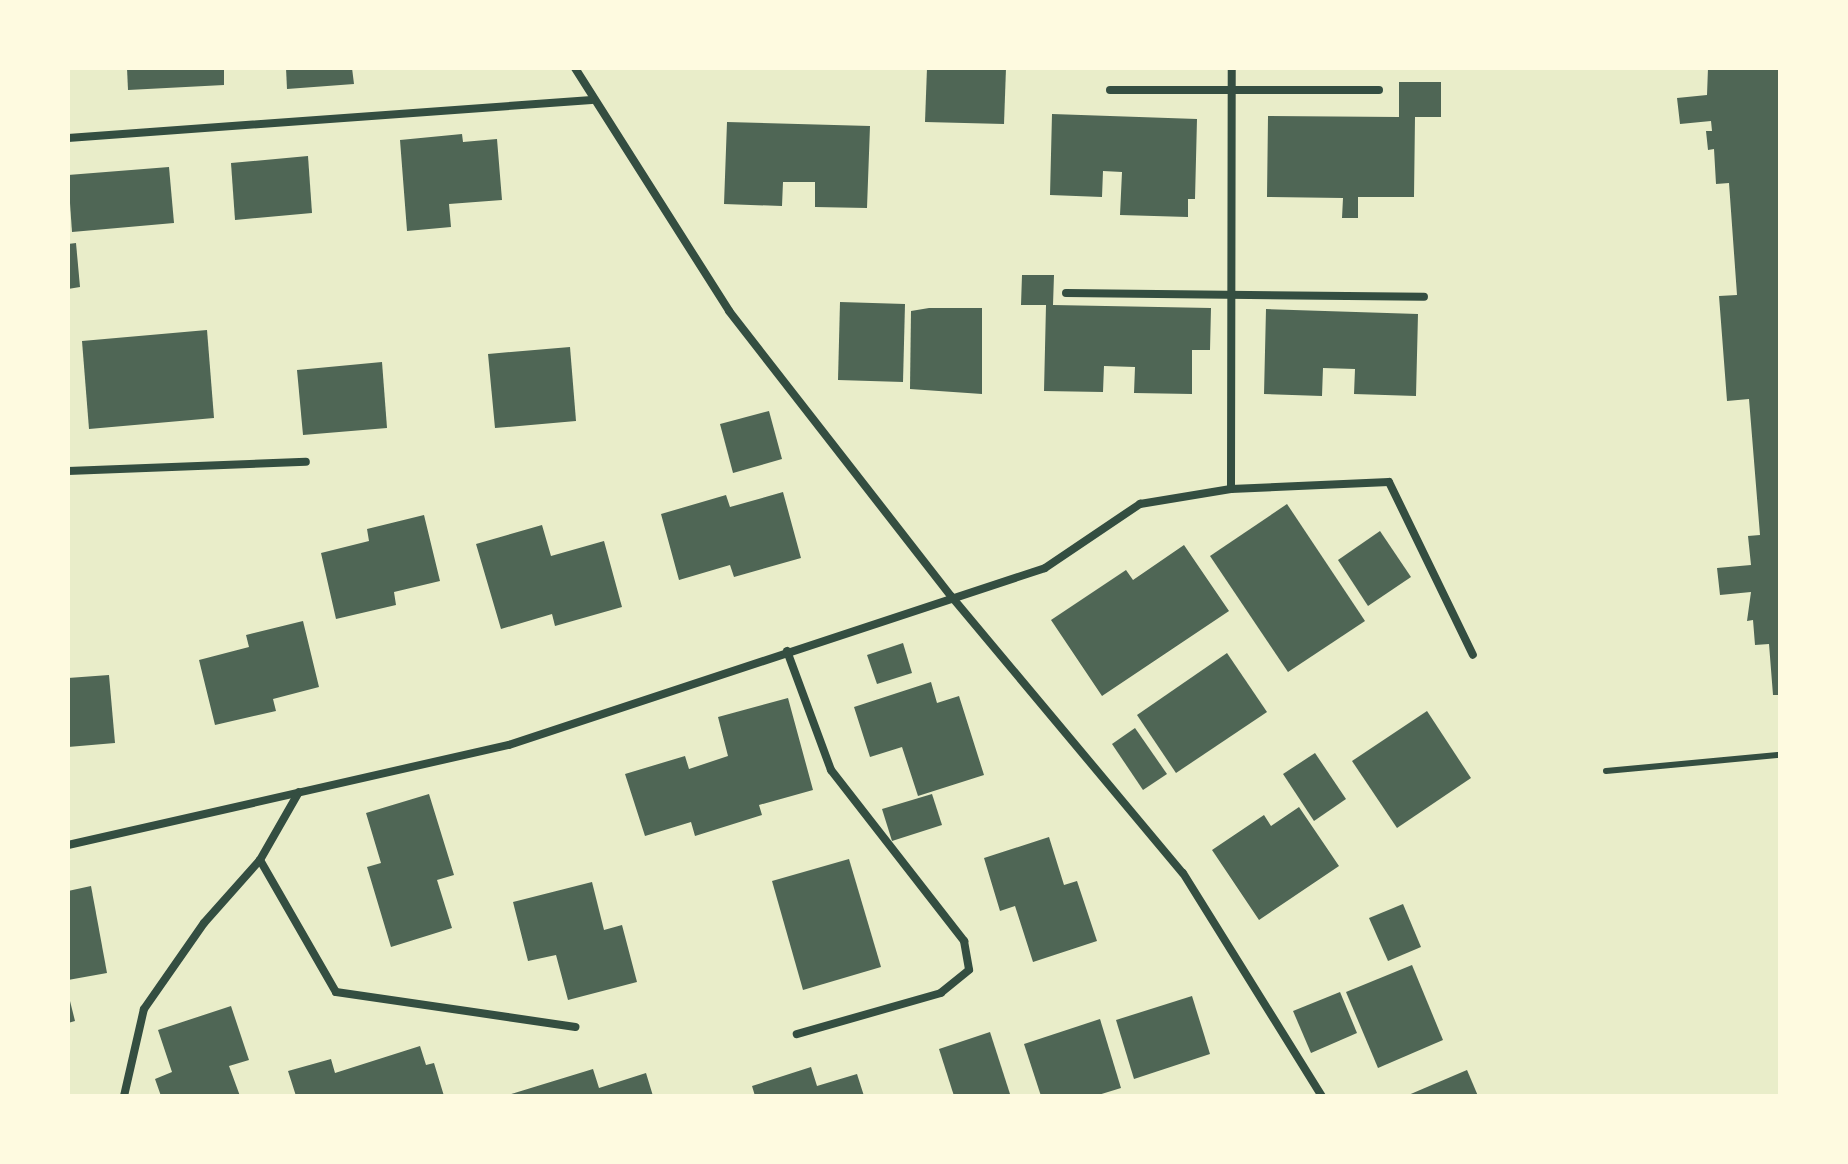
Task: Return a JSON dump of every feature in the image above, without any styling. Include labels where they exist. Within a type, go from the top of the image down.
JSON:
[{"type":"street","points":[[575,68],[592,100],[729,311],[951,596],[1183,873],[1322,1096]]},
{"type":"street","points":[[1231,489],[1232,68]]},
{"type":"street","points":[[1110,90],[1379,90]]},
{"type":"street","points":[[68,138],[592,100]]},
{"type":"street","points":[[1066,293],[1424,297]]},
{"type":"street","points":[[68,471],[306,462]]},
{"type":"street","points":[[68,845],[509,745],[951,596],[1045,568],[1140,504],[1231,489],[1389,482],[1473,655]]},
{"type":"street","points":[[787,651],[831,770],[964,941],[969,970],[941,993],[797,1034]]},
{"type":"street","points":[[124,1096],[144,1009],[204,923],[260,860],[299,792]]},
{"type":"street","points":[[260,860],[336,992],[575,1027]]},
{"type":"lane","points":[[1606,771],[1780,755]]},
{"type":"building","points":[[127,68],[224,68],[224,85],[128,90]]},
{"type":"building","points":[[286,68],[352,68],[354,84],[287,89]]},
{"type":"building","points":[[927,68],[1006,68],[1004,124],[925,122]]},
{"type":"building","points":[[1708,68],[1780,68],[1780,695],[1773,695],[1769,644],[1755,645],[1753,620],[1747,621],[1751,592],[1720,595],[1717,568],[1751,565],[1748,536],[1760,535],[1749,399],[1727,401],[1719,296],[1737,295],[1729,183],[1716,184],[1714,149],[1708,150],[1706,131],[1712,131],[1711,121],[1680,124],[1677,98],[1707,95]]},
{"type":"building","points":[[1399,82],[1441,82],[1441,117],[1415,117],[1414,197],[1358,197],[1358,218],[1342,218],[1343,198],[1267,197],[1268,116],[1399,117]]},
{"type":"building","points":[[1052,114],[1197,119],[1195,199],[1188,199],[1188,217],[1120,215],[1122,172],[1103,171],[1102,197],[1050,195]]},
{"type":"building","points":[[727,122],[870,126],[867,208],[815,207],[815,182],[783,182],[782,206],[724,204]]},
{"type":"building","points":[[462,134],[463,142],[497,139],[502,200],[449,204],[451,227],[407,231],[400,140]]},
{"type":"building","points":[[308,156],[312,213],[235,220],[231,163]]},
{"type":"building","points":[[169,167],[174,223],[72,232],[68,175]]},
{"type":"building","points":[[76,243],[80,287],[68,289],[68,244]]},
{"type":"building","points":[[1022,275],[1054,275],[1053,305],[1211,308],[1210,350],[1192,350],[1192,394],[1134,393],[1135,367],[1104,366],[1103,392],[1044,391],[1046,305],[1021,305]]},
{"type":"building","points":[[840,302],[905,304],[903,382],[838,380]]},
{"type":"building","points":[[982,308],[982,394],[910,389],[911,311]]},
{"type":"building","points":[[1266,309],[1418,314],[1416,396],[1354,394],[1355,369],[1323,368],[1322,396],[1264,394]]},
{"type":"building","points":[[207,330],[214,418],[89,429],[82,341]]},
{"type":"building","points":[[570,347],[576,421],[495,428],[488,354]]},
{"type":"building","points":[[382,362],[387,428],[303,435],[297,370]]},
{"type":"building","points":[[769,411],[782,459],[733,473],[720,424]]},
{"type":"building","points":[[783,492],[801,558],[734,577],[730,565],[679,580],[661,514],[726,495],[730,507]]},
{"type":"building","points":[[1287,504],[1365,621],[1288,672],[1210,556]]},
{"type":"building","points":[[424,515],[440,581],[394,592],[396,605],[336,619],[321,553],[369,541],[367,529]]},
{"type":"building","points":[[542,525],[551,556],[604,541],[622,607],[555,626],[552,614],[501,629],[476,544]]},
{"type":"building","points":[[1380,531],[1411,577],[1368,606],[1338,560]]},
{"type":"building","points":[[1184,545],[1229,611],[1102,696],[1051,620],[1126,570],[1133,580]]},
{"type":"building","points":[[303,621],[319,687],[273,699],[276,711],[215,725],[199,660],[249,647],[246,635]]},
{"type":"building","points":[[903,643],[912,673],[877,684],[867,655]]},
{"type":"building","points":[[1227,653],[1267,712],[1176,773],[1137,715]]},
{"type":"building","points":[[109,675],[115,743],[68,747],[68,678]]},
{"type":"building","points":[[931,682],[937,703],[959,696],[984,775],[918,796],[902,747],[870,757],[854,707]]},
{"type":"building","points":[[788,698],[813,790],[759,805],[762,815],[695,836],[691,822],[645,836],[625,774],[685,756],[689,769],[728,756],[718,717]]},
{"type":"building","points":[[1427,711],[1471,778],[1397,828],[1352,761]]},
{"type":"building","points":[[1135,728],[1167,774],[1143,790],[1112,744]]},
{"type":"building","points":[[1315,753],[1346,799],[1314,821],[1283,774]]},
{"type":"building","points":[[429,794],[454,875],[437,880],[452,928],[391,947],[367,867],[381,863],[366,813]]},
{"type":"building","points":[[932,794],[942,825],[892,841],[882,809]]},
{"type":"building","points":[[1299,807],[1339,866],[1259,920],[1212,850],[1264,815],[1271,826]]},
{"type":"building","points":[[1049,837],[1064,885],[1077,881],[1097,941],[1033,962],[1015,906],[1000,911],[984,858]]},
{"type":"building","points":[[849,859],[881,967],[803,990],[772,881]]},
{"type":"building","points":[[592,882],[604,930],[622,925],[637,982],[568,1000],[556,955],[528,961],[513,902]]},
{"type":"building","points":[[91,886],[107,973],[68,980],[68,891]]},
{"type":"building","points":[[1403,904],[1421,947],[1388,961],[1369,918]]},
{"type":"building","points":[[1412,965],[1443,1040],[1378,1068],[1346,992]]},
{"type":"building","points":[[1340,992],[1357,1033],[1311,1053],[1293,1011]]},
{"type":"building","points":[[68,993],[75,1021],[68,1023]]},
{"type":"building","points":[[1192,996],[1210,1054],[1134,1079],[1116,1020]]},
{"type":"building","points":[[231,1006],[249,1060],[229,1066],[240,1096],[161,1096],[155,1079],[172,1072],[158,1030]]},
{"type":"building","points":[[1100,1019],[1121,1088],[1095,1096],[1041,1096],[1024,1044]]},
{"type":"building","points":[[990,1032],[1010,1094],[954,1096],[939,1049]]},
{"type":"building","points":[[420,1046],[426,1065],[434,1063],[444,1096],[296,1096],[288,1071],[331,1059],[335,1073]]},
{"type":"building","points":[[811,1067],[817,1086],[857,1074],[864,1096],[755,1096],[752,1086]]},
{"type":"building","points":[[593,1069],[599,1088],[646,1073],[653,1096],[505,1096]]},
{"type":"building","points":[[1467,1070],[1478,1096],[1406,1096]]}]
